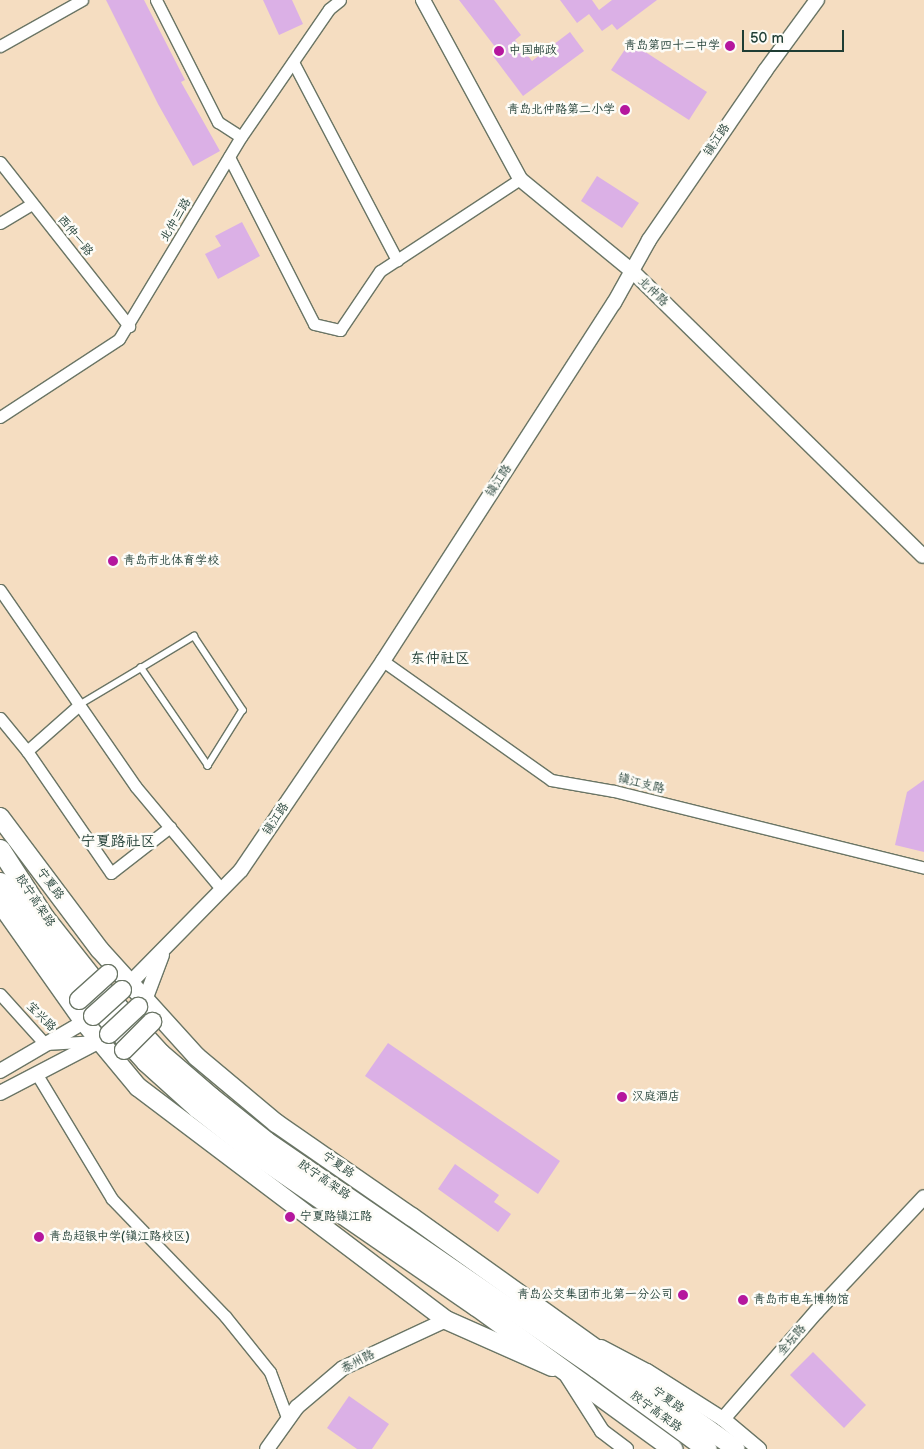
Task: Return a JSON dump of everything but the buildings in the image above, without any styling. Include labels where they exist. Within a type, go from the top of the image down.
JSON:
[{"type":"highway","name":"胶宁高架路","points":[[0,849],[44,918],[97,984],[160,1053],[211,1097],[266,1141],[588,1362],[707,1449]]},
{"type":"highway","name":"胶宁高架路","points":[[0,882],[28,926],[86,994],[146,1062],[197,1108],[254,1153],[476,1306],[673,1449]]},
{"type":"main road","name":"宁夏路","points":[[0,817],[109,968],[159,1023],[197,1057],[276,1123],[585,1340],[736,1449]]},
{"type":"main road","points":[[0,903],[73,999],[105,1037],[122,1067],[138,1087],[446,1320],[566,1373]]},
{"type":"main road","points":[[73,999],[109,968]]},
{"type":"main road","name":"镇江路","points":[[89,1019],[126,986]]},
{"type":"main road","name":"镇江路","points":[[105,1037],[142,1004]]},
{"type":"main road","points":[[122,1067],[124,1050],[159,1023]]},
{"type":"street","points":[[0,46],[82,0]]},
{"type":"street","points":[[156,0],[218,122],[241,137]]},
{"type":"street","name":"北仲三路","points":[[0,418],[119,339],[129,326],[241,137],[329,10],[340,0]]},
{"type":"street","name":"北仲路","points":[[423,0],[520,180],[632,271],[923,556]]},
{"type":"street","name":"镇江路","points":[[126,986],[241,870],[383,661],[614,303],[649,240],[765,71],[817,0]]},
{"type":"street","points":[[293,62],[397,260]]},
{"type":"street","points":[[229,157],[314,324],[340,330],[380,271],[520,180]]},
{"type":"street","name":"西仲一路","points":[[0,162],[129,326]]},
{"type":"street","points":[[0,224],[32,204]]},
{"type":"street","points":[[0,590],[136,787],[222,890]]},
{"type":"street","name":"镇江支路","points":[[383,661],[551,780],[614,791],[924,868]]},
{"type":"street","points":[[27,751],[80,704]]},
{"type":"street","points":[[0,718],[27,751],[111,873],[170,827]]},
{"type":"street","name":"镇江路","points":[[142,1004],[164,949]]},
{"type":"street","name":"宝兴路","points":[[0,994],[45,1044],[105,1037]]},
{"type":"street","name":"镇江路","points":[[0,1071],[89,1019]]},
{"type":"street","name":"镇江路","points":[[0,1093],[105,1037]]},
{"type":"street","points":[[36,1074],[112,1199],[225,1316],[270,1372],[288,1420]]},
{"type":"street","name":"金坛路","points":[[723,1419],[817,1311],[924,1197]]},
{"type":"street","name":"泰州路","points":[[268,1449],[297,1407],[343,1368],[446,1320]]},
{"type":"street","points":[[585,1340],[618,1354],[723,1419],[760,1449]]},
{"type":"street","points":[[566,1373],[602,1431],[626,1449]]},
{"type":"lane","points":[[80,704],[194,636],[244,710],[208,766],[141,668]]},
{"type":"place","name":"青岛第四十二中学","points":[[730,46]]},
{"type":"place","name":"中国邮政","points":[[499,51]]},
{"type":"place","name":"青岛北仲路第二小学","points":[[625,110]]},
{"type":"place","name":"青岛市北体育学校","points":[[113,561]]},
{"type":"place","name":"汉庭酒店","points":[[622,1097]]},
{"type":"place","name":"宁夏路镇江路","points":[[290,1217]]},
{"type":"place","name":"青岛超银中学(镇江路校区)","points":[[39,1237]]},
{"type":"place","name":"青岛公交集团市北第一分公司","points":[[683,1295]]},
{"type":"place","name":"青岛市电车博物馆","points":[[743,1300]]},
{"type":"district","name":"东仲社区","points":[[440,659]]},
{"type":"district","name":"宁夏路社区","points":[[118,842]]}]
